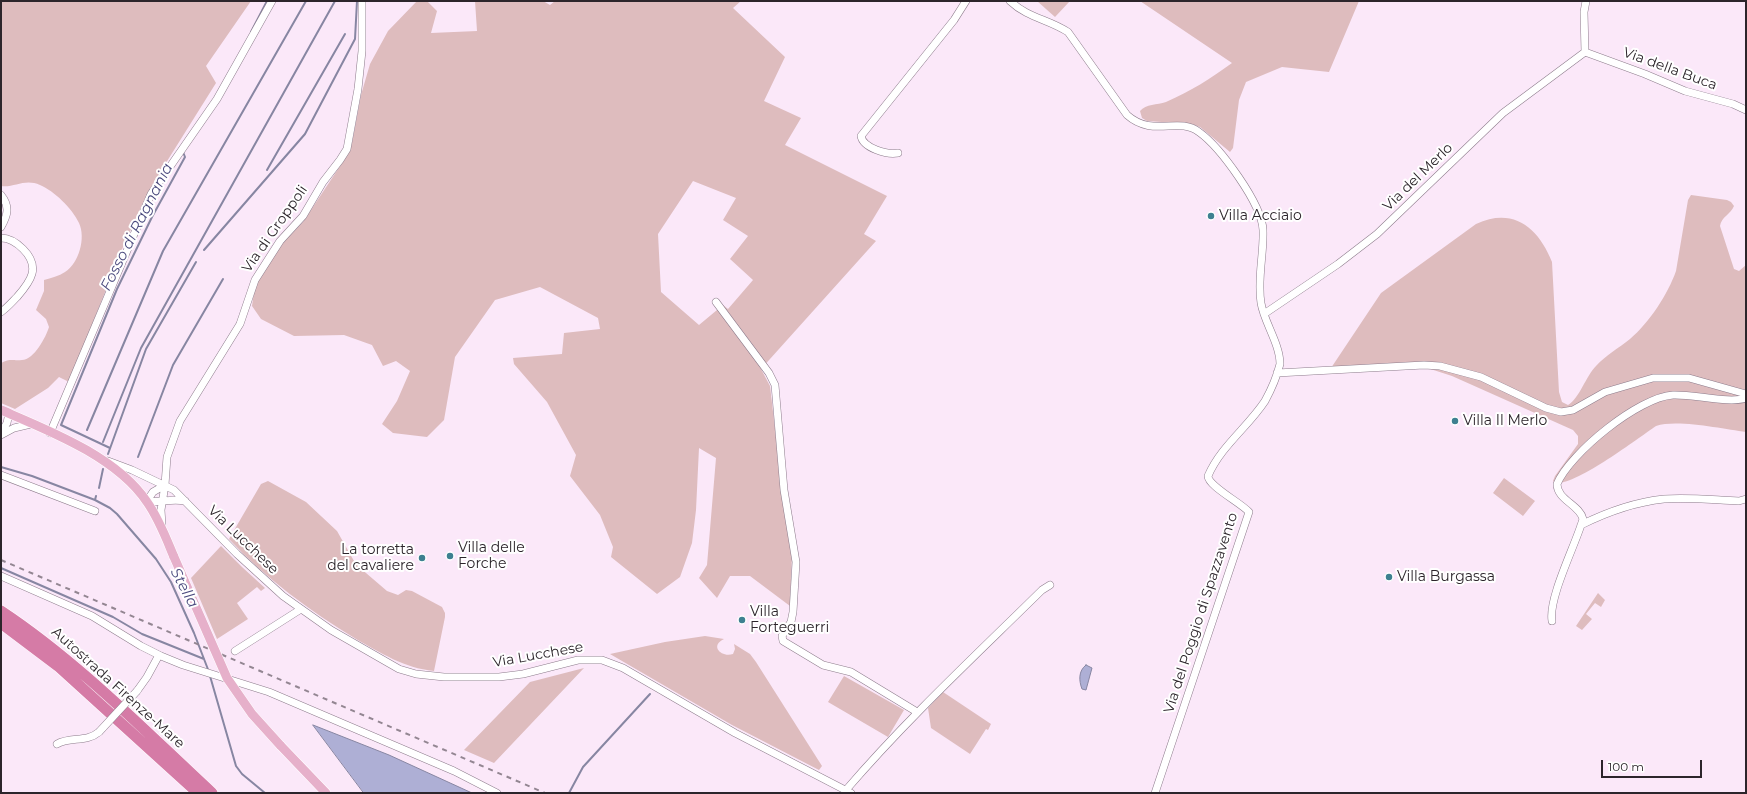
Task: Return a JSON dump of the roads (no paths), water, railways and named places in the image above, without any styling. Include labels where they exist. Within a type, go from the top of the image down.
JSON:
[{"type":"highway","name":"Autostrada Firenze-Mare","points":[[1,611],[39,638],[86,677],[212,793]]},
{"type":"highway","name":"Autostrada Firenze-Mare","points":[[1,623],[58,666],[198,793]]},
{"type":"main road","points":[[4,412],[103,460],[130,481],[147,500],[162,527],[227,678],[252,714],[326,793]]},
{"type":"street","points":[[50,433],[151,194],[216,99],[272,1]]},
{"type":"street","name":"Via di Groppoli","points":[[163,501],[168,452],[184,413],[240,324],[255,280],[280,241],[303,216],[323,182],[347,149],[358,89],[362,51],[362,1]]},
{"type":"street","points":[[898,153],[888,153],[872,147],[864,143],[861,136],[954,20],[966,1]]},
{"type":"street","name":"Via del Poggio di Spazzavento","points":[[1010,1],[1020,10],[1058,26],[1068,32],[1132,120],[1149,127],[1183,126],[1193,128],[1204,136],[1226,160],[1260,214],[1263,229],[1260,294],[1264,314],[1281,361],[1264,402],[1220,455],[1208,476],[1210,482],[1249,512],[1155,793]]},
{"type":"street","points":[[1586,1],[1584,12],[1586,52]]},
{"type":"street","name":"Via del Merlo","points":[[1264,314],[1338,264],[1378,234],[1503,113],[1586,52]]},
{"type":"street","name":"Via della Buca","points":[[1586,52],[1685,90],[1733,104],[1746,110]]},
{"type":"street","points":[[1,195],[8,210],[7,216],[1,227]]},
{"type":"street","points":[[1,238],[12,240],[22,248],[32,261],[33,269],[29,283],[1,312]]},
{"type":"street","points":[[716,302],[769,372],[775,386],[784,490],[796,562],[793,612],[791,622],[782,636],[783,641],[823,665],[851,672],[917,712]]},
{"type":"street","points":[[1277,373],[1424,365],[1440,366],[1480,378],[1546,408],[1561,412],[1572,410],[1599,394],[1653,378],[1689,378],[1746,394]]},
{"type":"street","points":[[1552,621],[1551,613],[1554,602],[1583,519],[1582,515],[1558,492],[1558,484],[1578,455],[1610,427],[1646,403],[1672,395],[1733,399],[1746,398]]},
{"type":"street","points":[[1,434],[7,423],[4,412]]},
{"type":"street","points":[[1,434],[14,428],[31,424]]},
{"type":"street","name":"Via Lucchese","points":[[103,460],[165,485],[185,501],[265,580],[301,609],[337,634],[383,661],[404,671],[444,677],[499,677],[523,674],[578,660],[599,659],[607,661],[643,679],[735,733],[849,792]]},
{"type":"street","points":[[1,475],[95,511]]},
{"type":"street","points":[[147,500],[153,492],[165,485]]},
{"type":"street","points":[[147,500],[163,501],[175,499],[185,501]]},
{"type":"street","points":[[1581,524],[1642,502],[1665,499],[1746,499]]},
{"type":"street","points":[[162,527],[161,510],[163,501]]},
{"type":"street","points":[[1,576],[92,616],[141,646],[159,655],[276,695],[454,771],[497,793]]},
{"type":"street","points":[[849,792],[882,749],[917,712],[1042,590],[1050,585]]},
{"type":"street","points":[[235,651],[301,609]]},
{"type":"street","points":[[57,744],[65,741],[89,738],[99,732],[144,682],[159,655]]},
{"type":"water","points":[[1086,665],[1092,668],[1086,690],[1082,689],[1080,683],[1080,673]]},
{"type":"water","points":[[313,725],[389,755],[472,793],[364,793]]},
{"type":"waterway","name":"Fosso di Ragnania","points":[[251,32],[267,1]]},
{"type":"waterway","points":[[87,430],[163,251],[306,1]]},
{"type":"waterway","points":[[103,442],[141,348],[335,1]]},
{"type":"waterway","points":[[204,250],[305,134],[355,39],[357,1]]},
{"type":"waterway","points":[[267,170],[345,34]]},
{"type":"waterway","name":"Fosso di Ragnania","points":[[110,448],[61,425],[117,289],[152,217],[185,157],[183,152]]},
{"type":"waterway","points":[[108,454],[146,349],[196,262]]},
{"type":"waterway","points":[[138,457],[173,365],[223,279]]},
{"type":"waterway","name":"Stella","points":[[1,467],[32,476],[95,500],[110,508],[117,514],[156,559],[171,582],[194,633],[209,672]]},
{"type":"waterway","points":[[99,488],[103,469]]},
{"type":"waterway","name":"Stella","points":[[95,500],[96,496]]},
{"type":"waterway","points":[[1,568],[113,617],[142,634],[204,659]]},
{"type":"waterway","name":"Stella","points":[[210,676],[236,766],[242,774],[265,793]]},
{"type":"waterway","points":[[569,793],[583,767],[650,694]]},
{"type":"railway","points":[[1,560],[545,793]]},
{"type":"place","name":"Villa Acciaio","points":[[1211,216]]},
{"type":"place","name":"Villa Il Merlo","points":[[1455,421]]},
{"type":"place","name":"Villa delle Forche","points":[[450,556]]},
{"type":"place","name":"La torretta del cavaliere","points":[[422,558]]},
{"type":"place","name":"Villa Burgassa","points":[[1389,577]]},
{"type":"place","name":"Villa Forteguerri","points":[[742,620]]}]
